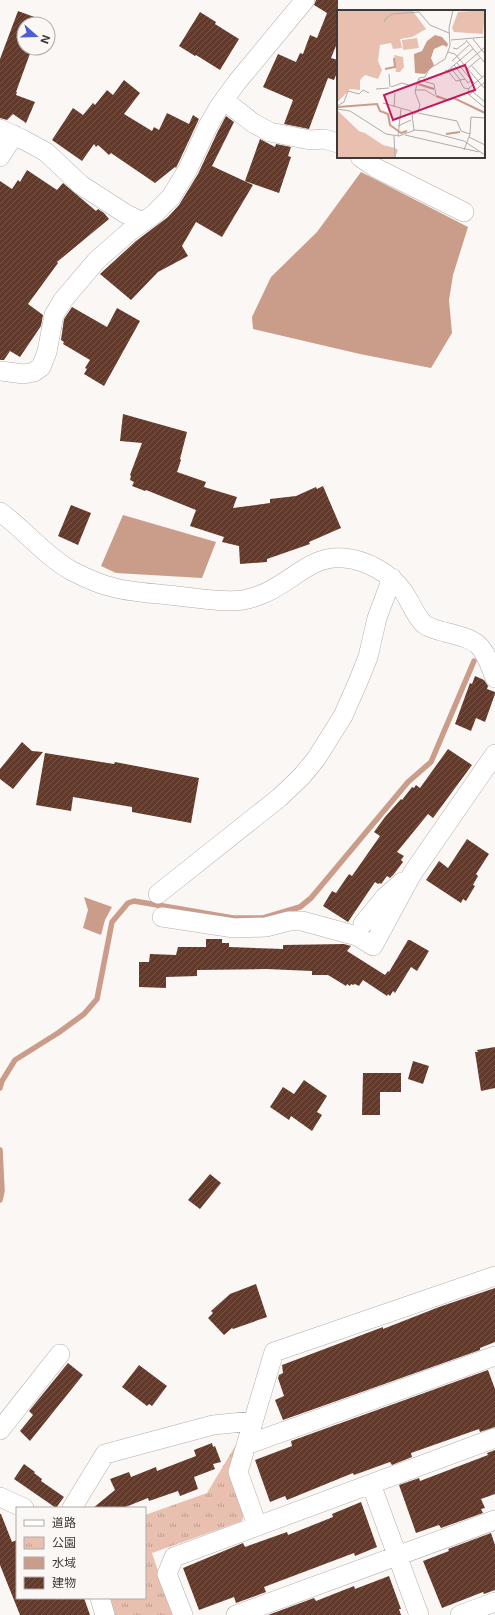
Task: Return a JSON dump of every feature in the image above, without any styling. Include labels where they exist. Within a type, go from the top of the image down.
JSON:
[{"type":"street","points":[[0,372],[24,374],[34,372],[41,367],[47,352],[54,315],[63,300],[97,260],[129,232],[154,214],[171,197],[188,169],[208,126],[224,100],[237,82],[305,0]]},
{"type":"street","points":[[224,100],[253,123],[270,132],[310,140],[324,139],[337,142]]},
{"type":"street","points":[[0,157],[7,132],[46,152],[81,185],[126,214],[143,222]]},
{"type":"street","points":[[361,158],[376,168],[464,212]]},
{"type":"street","points":[[0,512],[14,522],[56,560],[72,570],[109,587],[134,591],[224,600],[243,600],[262,595],[279,587],[310,565],[330,558],[344,558],[360,562],[376,568],[392,578],[422,623],[432,628],[476,642],[486,654],[495,678]]},
{"type":"street","points":[[158,894],[279,798],[301,777],[316,759],[343,716],[358,682],[368,657],[377,618],[392,578]]},
{"type":"street","points":[[162,917],[234,928],[266,927],[289,921],[302,921],[357,936],[373,946],[412,874],[495,754]]},
{"type":"street","points":[[363,924],[385,896],[412,874]]},
{"type":"street","points":[[257,1526],[238,1472],[274,1352],[495,1276]]},
{"type":"street","points":[[0,1430],[60,1354]]},
{"type":"street","points":[[246,1445],[495,1356]]},
{"type":"street","points":[[73,1507],[105,1454],[213,1425],[253,1421]]},
{"type":"street","points":[[183,1615],[167,1574],[174,1557],[495,1438]]},
{"type":"street","points":[[371,1484],[419,1615]]},
{"type":"street","points":[[0,1497],[22,1507]]},
{"type":"street","points":[[236,1615],[495,1520]]},
{"type":"street","points":[[100,1599],[106,1615]]},
{"type":"street","points":[[460,1615],[495,1602]]},
{"type":"green space","points":[[237,1443],[246,1509],[242,1521],[152,1553],[173,1615],[115,1615],[108,1599],[146,1599],[146,1515],[207,1493]]},
{"type":"water","points":[[361,172],[468,227],[453,275],[449,300],[452,333],[431,368],[360,354],[253,329],[252,317],[271,277],[317,232]]},
{"type":"water","points":[[123,515],[216,542],[202,578],[116,573],[101,566]]},
{"type":"water","points":[[84,897],[112,907],[105,920],[101,935],[83,928],[88,910]]},
{"type":"building","points":[[316,0],[338,0],[337,43],[331,58],[337,60],[337,72],[334,80],[328,78],[309,129],[284,124],[293,100],[263,87],[278,54],[296,62],[300,53],[303,54],[310,35],[317,38],[327,13],[314,5]]},
{"type":"building","points":[[18,11],[32,16],[16,16]]},
{"type":"building","points":[[200,12],[216,22],[215,24],[239,39],[220,70],[179,46]]},
{"type":"building","points":[[16,16],[16,56],[29,56],[16,95],[35,102],[26,123],[13,114],[7,120],[0,118],[0,59]]},
{"type":"building","points":[[124,80],[140,93],[124,114],[152,131],[154,127],[159,130],[167,113],[189,124],[193,115],[199,119],[176,168],[175,167],[155,183],[111,153],[109,155],[98,145],[96,147],[94,144],[82,161],[52,140],[73,108],[83,115],[93,103],[95,105],[107,90],[113,95]]},
{"type":"building","points":[[226,116],[234,122],[212,166],[253,185],[222,237],[196,222],[182,246],[188,256],[158,272],[131,300],[100,274],[136,241],[168,217],[179,205],[198,174]]},
{"type":"building","points":[[260,139],[275,147],[276,144],[291,147],[288,156],[291,157],[279,193],[245,181]]},
{"type":"building","points":[[27,170],[57,190],[63,183],[96,211],[98,209],[109,219],[57,262],[58,263],[28,304],[43,315],[41,326],[20,357],[10,351],[4,360],[0,360],[0,181],[12,189],[18,180],[20,182]]},
{"type":"building","points":[[72,307],[107,327],[117,308],[140,321],[104,386],[84,374],[87,369],[85,368],[90,360],[63,344],[64,342],[61,340],[64,319]]},
{"type":"building","points":[[123,414],[187,432],[177,472],[206,482],[204,487],[237,497],[233,508],[270,503],[270,499],[296,496],[316,487],[317,489],[323,486],[341,528],[309,542],[310,544],[267,559],[267,562],[240,564],[239,546],[222,542],[224,537],[190,526],[196,510],[132,486],[134,482],[130,480],[130,475],[142,443],[120,441]]},
{"type":"building","points":[[71,505],[91,513],[78,545],[58,536]]},
{"type":"building","points":[[475,676],[484,680],[488,686],[487,689],[495,692],[495,694],[485,722],[476,718],[471,731],[455,724],[470,683],[472,684]]},
{"type":"building","points":[[22,742],[32,751],[43,752],[13,789],[0,779],[0,769]]},
{"type":"building","points":[[448,749],[472,765],[433,818],[428,814],[397,852],[404,856],[401,860],[403,862],[394,874],[390,878],[387,876],[381,884],[375,882],[348,922],[323,906],[332,891],[336,893],[349,874],[352,876],[380,836],[374,832],[385,817],[401,799],[402,800],[412,787],[414,788],[416,785],[420,788]]},
{"type":"building","points":[[45,753],[114,764],[115,762],[199,778],[191,823],[132,812],[132,807],[73,797],[71,811],[36,805]]},
{"type":"building","points":[[467,839],[489,854],[476,874],[478,876],[473,885],[475,886],[466,901],[463,899],[461,903],[426,880],[439,861],[448,868]]},
{"type":"building","points":[[206,939],[222,939],[222,943],[229,943],[229,947],[283,949],[283,945],[344,944],[351,946],[347,951],[385,975],[388,971],[389,972],[408,940],[429,951],[417,971],[411,967],[395,993],[393,991],[390,996],[388,994],[387,996],[363,980],[359,986],[351,984],[350,986],[347,984],[346,986],[328,975],[312,975],[312,971],[266,969],[197,970],[197,976],[166,977],[166,988],[139,987],[139,962],[149,962],[150,954],[176,955],[178,947],[206,947]]},
{"type":"building","points":[[495,1047],[495,1088],[481,1091],[475,1052],[478,1052],[477,1050]]},
{"type":"building","points":[[413,1061],[429,1066],[423,1084],[408,1079]]},
{"type":"building","points":[[363,1073],[401,1073],[401,1092],[380,1092],[380,1115],[362,1115]]},
{"type":"building","points":[[304,1080],[327,1096],[317,1112],[322,1115],[312,1131],[291,1116],[289,1120],[270,1107],[283,1087],[294,1094]]},
{"type":"building","points":[[210,1174],[221,1183],[200,1209],[188,1200]]},
{"type":"building","points":[[256,1284],[267,1317],[233,1329],[232,1328],[224,1335],[208,1318],[213,1313],[211,1311],[230,1294]]},
{"type":"building","points":[[495,1288],[495,1342],[480,1348],[480,1350],[283,1420],[275,1400],[284,1396],[278,1378],[279,1375],[283,1373],[282,1365],[383,1327],[383,1329],[439,1307]]},
{"type":"building","points":[[68,1363],[83,1375],[30,1441],[20,1431],[33,1415],[29,1411]]},
{"type":"building","points":[[139,1365],[167,1386],[152,1406],[149,1404],[147,1406],[122,1387]]},
{"type":"building","points":[[488,1370],[495,1389],[495,1427],[480,1432],[479,1429],[411,1453],[412,1457],[392,1465],[390,1462],[354,1475],[353,1473],[287,1500],[285,1496],[270,1502],[255,1460],[292,1446],[291,1441]]},
{"type":"building","points":[[212,1443],[213,1447],[215,1446],[221,1462],[213,1464],[215,1469],[194,1477],[198,1489],[180,1496],[178,1491],[149,1501],[148,1498],[126,1507],[94,1507],[115,1490],[110,1479],[129,1472],[131,1477],[156,1467],[157,1471],[196,1456],[194,1450]]},
{"type":"building","points":[[495,1450],[495,1494],[481,1499],[485,1508],[481,1509],[483,1513],[441,1528],[439,1525],[416,1533],[399,1485],[419,1478],[420,1481],[488,1455],[487,1453]]},
{"type":"building","points":[[24,1464],[42,1479],[41,1481],[64,1497],[57,1507],[55,1507],[14,1479]]},
{"type":"building","points":[[361,1502],[377,1547],[355,1556],[354,1553],[264,1587],[266,1592],[236,1603],[234,1597],[199,1610],[183,1568],[243,1543],[245,1547],[287,1532],[288,1535],[333,1517],[332,1514]]},
{"type":"building","points":[[1,1514],[12,1542],[16,1540],[16,1599],[84,1599],[90,1615],[20,1615],[0,1565]]},
{"type":"building","points":[[491,1533],[495,1545],[495,1590],[484,1594],[483,1592],[442,1608],[423,1561],[449,1551],[448,1549]]},
{"type":"building","points":[[389,1576],[401,1609],[399,1609],[401,1615],[268,1615],[314,1598],[316,1601],[354,1586],[355,1589]]},
{"type":"waterway","points":[[0,1088],[2,1081],[15,1060],[58,1033],[84,1014],[97,999],[112,922],[128,903],[134,901],[233,918],[263,918],[300,907],[311,898],[408,782],[431,762],[474,661]]},
{"type":"waterway","points":[[0,1150],[2,1191],[0,1200]]}]
